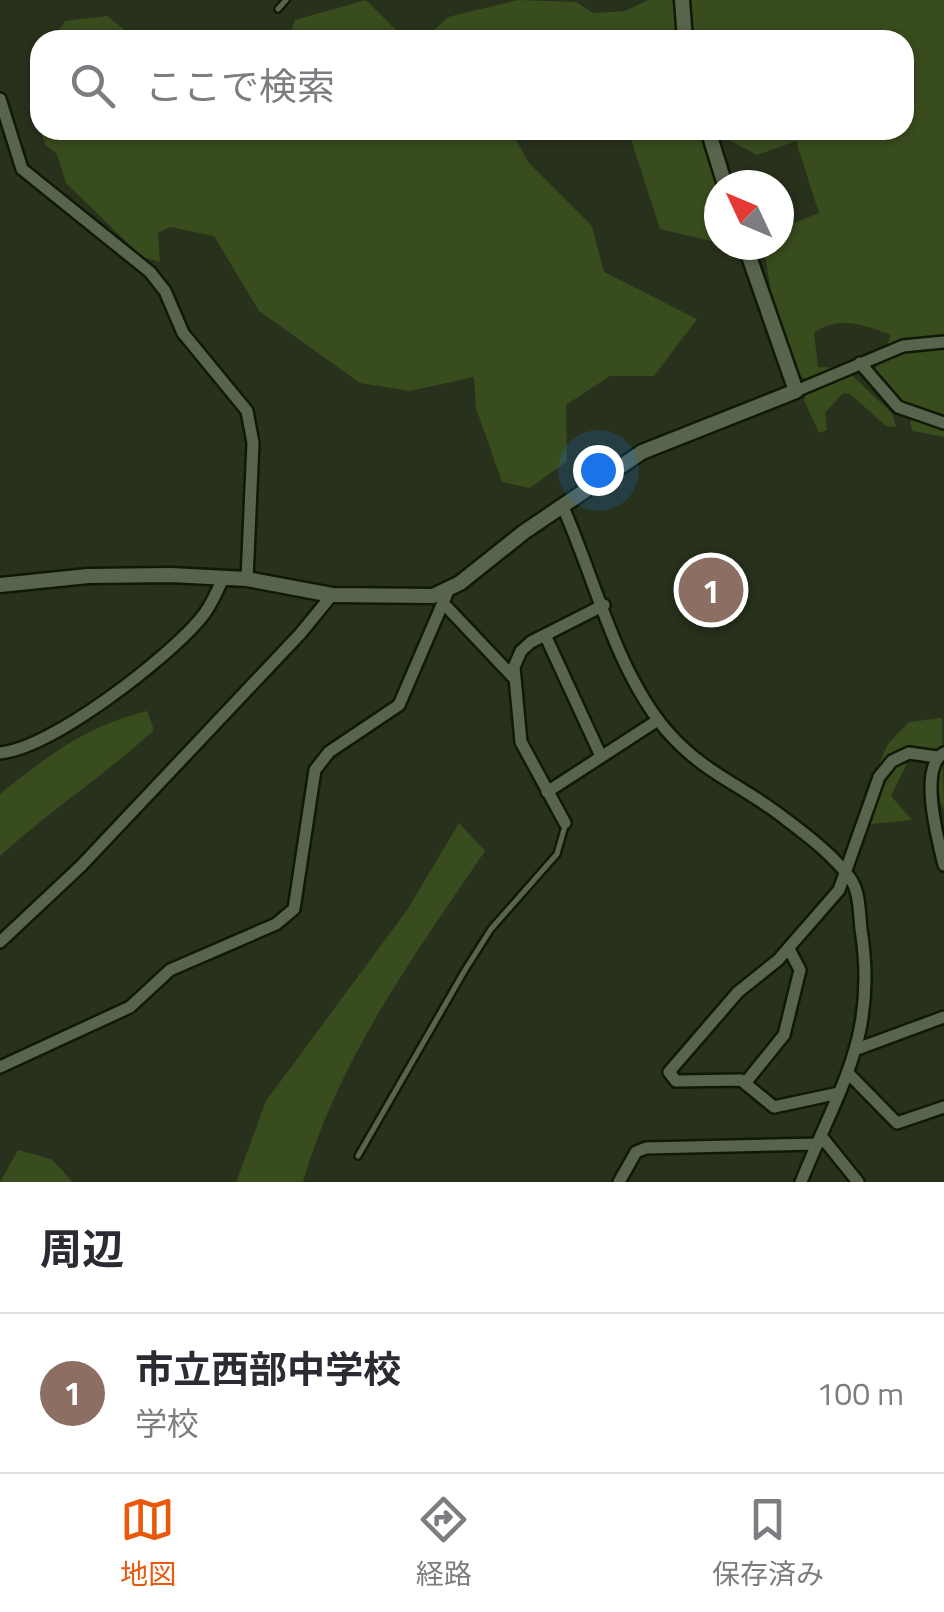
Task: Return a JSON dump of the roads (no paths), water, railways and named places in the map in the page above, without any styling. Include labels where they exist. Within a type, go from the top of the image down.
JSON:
[{"type":"street","points":[[682,0],[684,30]]},
{"type":"street","points":[[0,99],[22,170],[150,272],[165,291],[184,333],[247,410],[253,443],[247,579]]},
{"type":"street","points":[[711,140],[720,170]]},
{"type":"street","points":[[750,260],[796,391]]},
{"type":"street","points":[[0,1067],[130,1007],[170,970],[276,924],[294,909],[316,770],[330,752],[400,704],[446,598],[562,505],[656,444],[914,343],[944,342]]},
{"type":"street","points":[[860,363],[898,407],[944,423]]},
{"type":"street","points":[[562,505],[635,682],[658,720],[698,765],[765,803],[847,875],[856,895],[868,976],[857,1049],[800,1182]]},
{"type":"street","points":[[0,584],[119,574],[224,577],[332,595],[446,598],[512,677],[521,742],[564,823]]},
{"type":"street","points":[[0,753],[38,741],[102,702],[195,624],[224,577]]},
{"type":"street","points":[[0,942],[81,866],[332,595]]},
{"type":"street","points":[[512,677],[521,651],[604,605]]},
{"type":"street","points":[[544,635],[600,754]]},
{"type":"street","points":[[547,792],[600,754],[622,746],[658,720]]},
{"type":"street","points":[[839,1093],[774,1107],[746,1082],[676,1081],[669,1072],[738,992],[788,949],[847,875],[874,789],[886,767],[908,753],[940,755],[932,804],[944,864]]},
{"type":"street","points":[[746,1082],[786,1031],[800,970],[788,949]]},
{"type":"street","points":[[857,1049],[944,1017]]},
{"type":"street","points":[[848,1073],[897,1123],[944,1108]]},
{"type":"street","points":[[619,1182],[636,1152],[646,1148],[820,1140]]},
{"type":"street","points":[[820,1140],[858,1182]]},
{"type":"lane","points":[[278,8],[286,0]]},
{"type":"lane","points":[[358,1156],[490,929],[557,854],[564,823]]},
{"type":"place","name":"市立西部中学校","points":[[711,590]]}]
